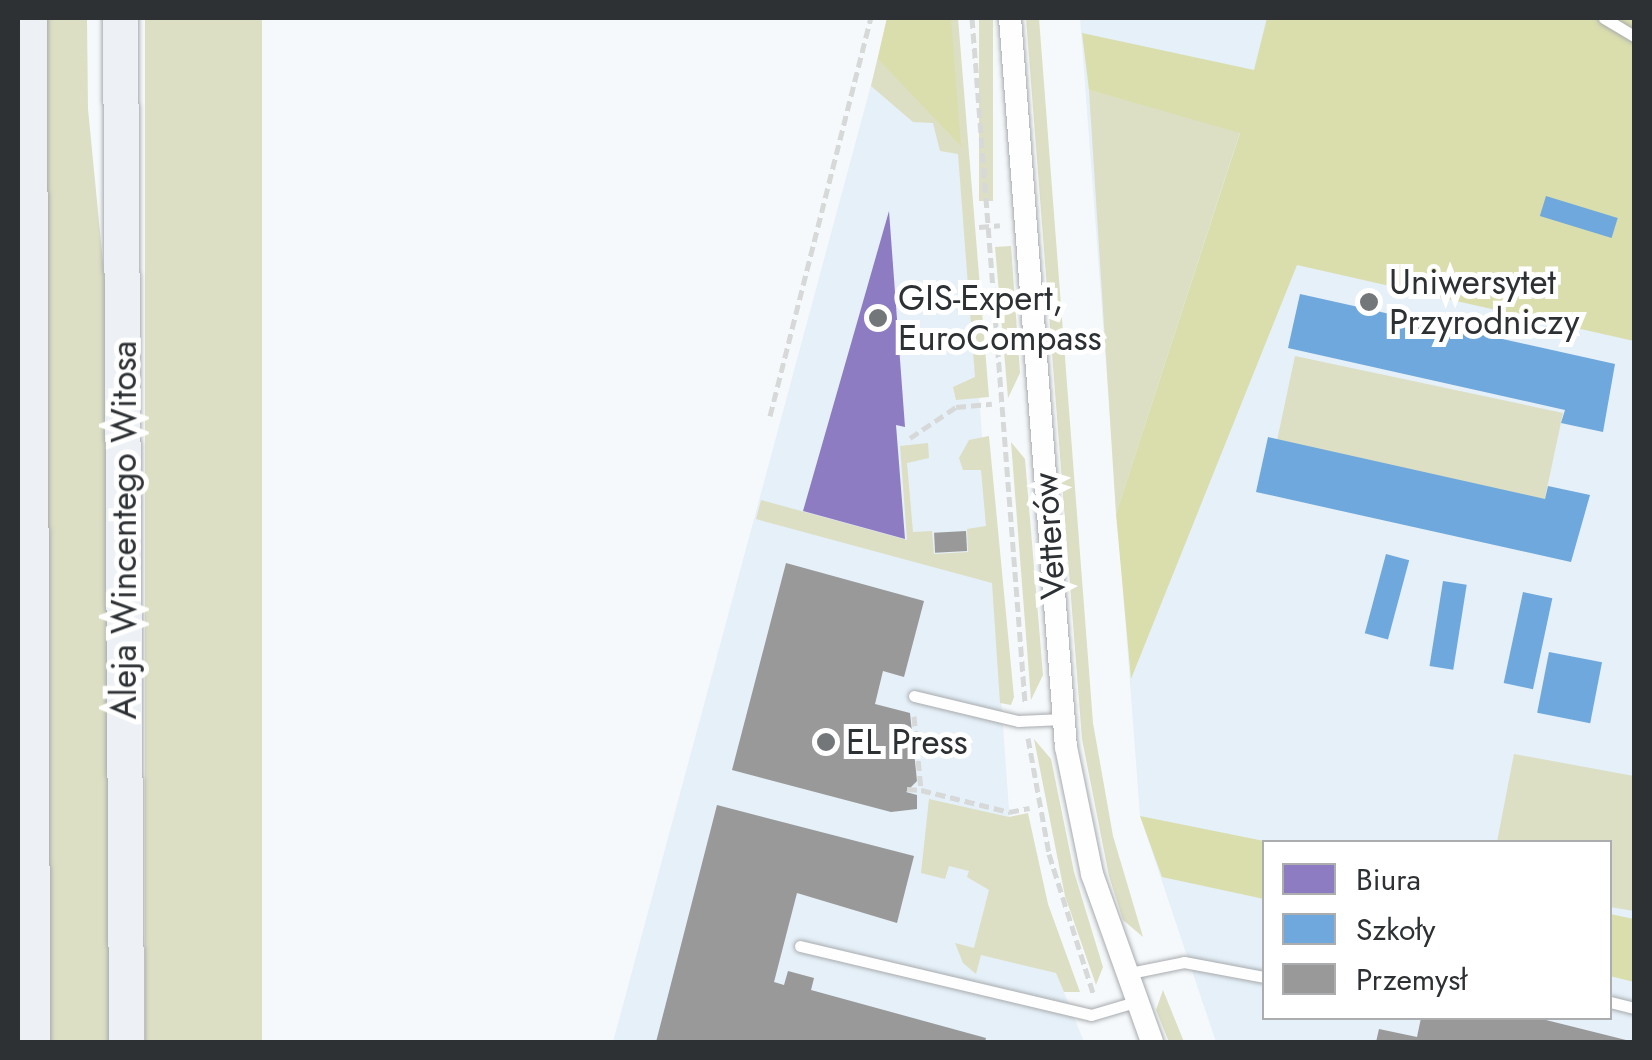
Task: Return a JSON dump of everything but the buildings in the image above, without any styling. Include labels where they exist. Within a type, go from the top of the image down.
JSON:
[{"type":"main road","points":[[28,18],[32,1042]]},
{"type":"main road","name":"Aleja Wincentego Witosa","points":[[120,18],[126,1042]]},
{"type":"street","name":"Vetterów","points":[[1010,18],[1063,719],[1087,855],[1125,974],[1152,1042]]},
{"type":"lane","points":[[1604,18],[1634,36]]},
{"type":"lane","points":[[912,702],[1026,721],[1063,719]]},
{"type":"lane","points":[[800,946],[1100,1014],[1135,1002]]},
{"type":"lane","points":[[1125,974],[1184,962],[1262,977]]},
{"type":"path","points":[[770,416],[871,18]]},
{"type":"path","points":[[972,18],[984,226],[1026,721],[1049,854],[1100,1014]]},
{"type":"path","points":[[984,226],[1003,225]]},
{"type":"path","points":[[910,438],[956,408],[992,404]]},
{"type":"path","points":[[912,702],[921,790]]},
{"type":"path","points":[[907,788],[1009,812],[1030,808]]},
{"type":"shaded area","name":"Uniwersytet Przyrodniczy","points":[[1080,18],[1634,18],[1634,1042],[1216,1042],[1140,816]]},
{"type":"shaded area","points":[[878,59],[961,146],[1013,865],[1084,1042],[613,1042]]},
{"type":"green space","points":[[46,18],[87,18],[88,109],[106,293],[111,1042],[49,1042]]},
{"type":"green space","points":[[145,18],[262,18],[262,1042],[145,1042]]},
{"type":"green space","points":[[887,18],[958,18],[989,397],[956,400],[953,387],[975,377],[958,154],[940,151],[933,123],[913,122],[871,86]]},
{"type":"green space","points":[[887,18],[951,18],[961,146],[878,59]]},
{"type":"green space","points":[[979,18],[993,18],[993,201],[979,201]]},
{"type":"green space","points":[[1026,18],[1039,18],[1093,723],[1113,836],[1143,937],[1123,920],[1109,876],[1082,739]]},
{"type":"green space","points":[[1267,18],[1634,18],[1634,341],[1297,265],[1131,679],[1116,514],[1240,133],[1089,90],[1082,33],[1254,70]]},
{"type":"green space","points":[[1089,90],[1240,132],[1116,514]]},
{"type":"green space","points":[[1011,246],[1020,373],[1008,398],[995,247]]},
{"type":"green space","points":[[1295,356],[1563,413],[1545,500],[1276,443]]},
{"type":"green space","points":[[989,436],[1014,697],[1011,705],[1000,703],[992,583],[756,519],[761,500],[907,540],[900,446],[928,443],[929,458],[907,463],[913,532],[932,531],[934,554],[968,552],[967,529],[986,526],[981,470],[963,470],[959,458],[969,440]]},
{"type":"green space","points":[[1011,442],[1025,459],[1043,675],[1031,700]]},
{"type":"green space","points":[[1034,739],[1051,759],[1074,872],[1103,967],[1096,985],[1065,896]]},
{"type":"green space","points":[[1514,754],[1634,776],[1634,911],[1612,907],[1612,840],[1497,840]]},
{"type":"green space","points":[[929,799],[1009,817],[1028,813],[1048,904],[1080,992],[1064,992],[1056,973],[981,955],[976,974],[963,963],[955,943],[974,948],[989,890],[967,877],[969,871],[949,866],[945,879],[921,873]]},
{"type":"green space","points":[[1140,816],[1262,841],[1262,899],[1162,877]]},
{"type":"green space","points":[[1612,914],[1634,919],[1634,982],[1612,976]]},
{"type":"green space","points":[[1163,990],[1184,1042],[1169,1042],[1156,1010]]},
{"type":"place","name":"Uniwersytet Przyrodniczy","points":[[1369,302]]},
{"type":"place","name":"GIS-Expert, EuroCompass","points":[[878,318]]},
{"type":"place","name":"EL Press","points":[[826,742]]}]
